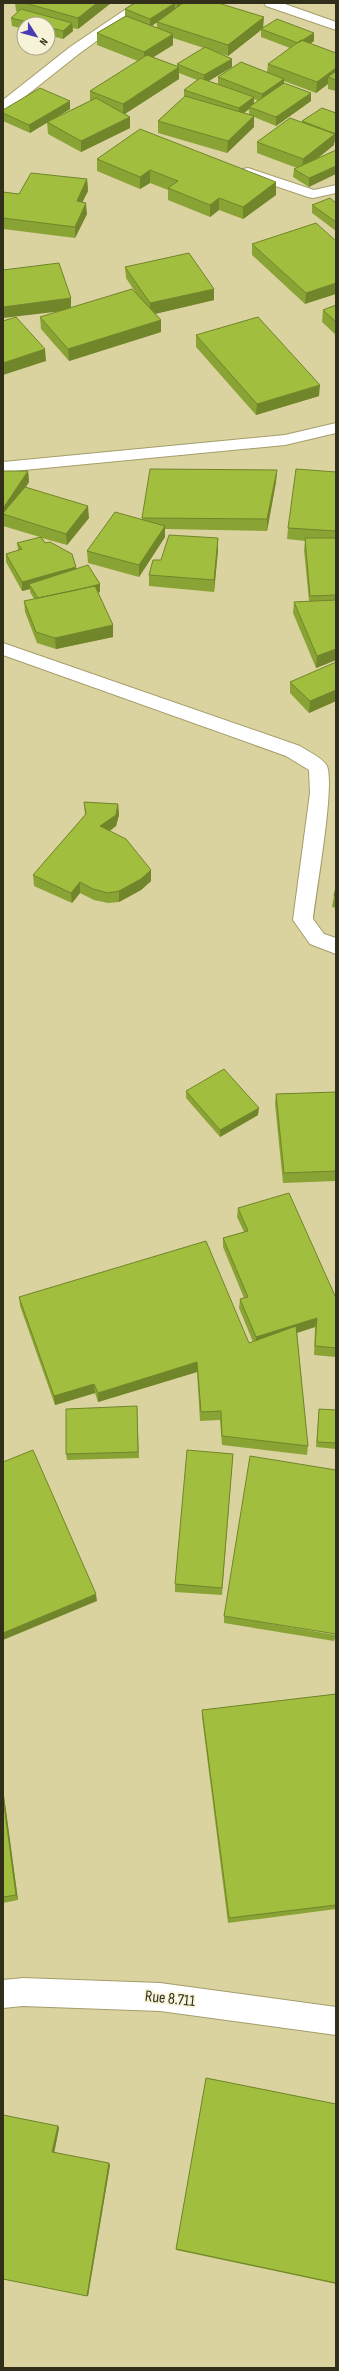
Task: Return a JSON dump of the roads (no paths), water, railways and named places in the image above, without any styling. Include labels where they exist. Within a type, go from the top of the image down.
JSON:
[{"type":"street","points":[[3,107],[74,50],[143,3]]},
{"type":"street","points":[[270,3],[336,26]]},
{"type":"street","points":[[237,168],[302,192],[313,194],[336,189]]},
{"type":"street","points":[[3,466],[285,440],[336,428]]},
{"type":"street","points":[[3,649],[293,751],[318,767],[319,793],[304,920],[317,939],[336,946]]},
{"type":"street","name":"Rue 8.711","points":[[3,1994],[23,1992],[160,1997],[336,2021]]}]
